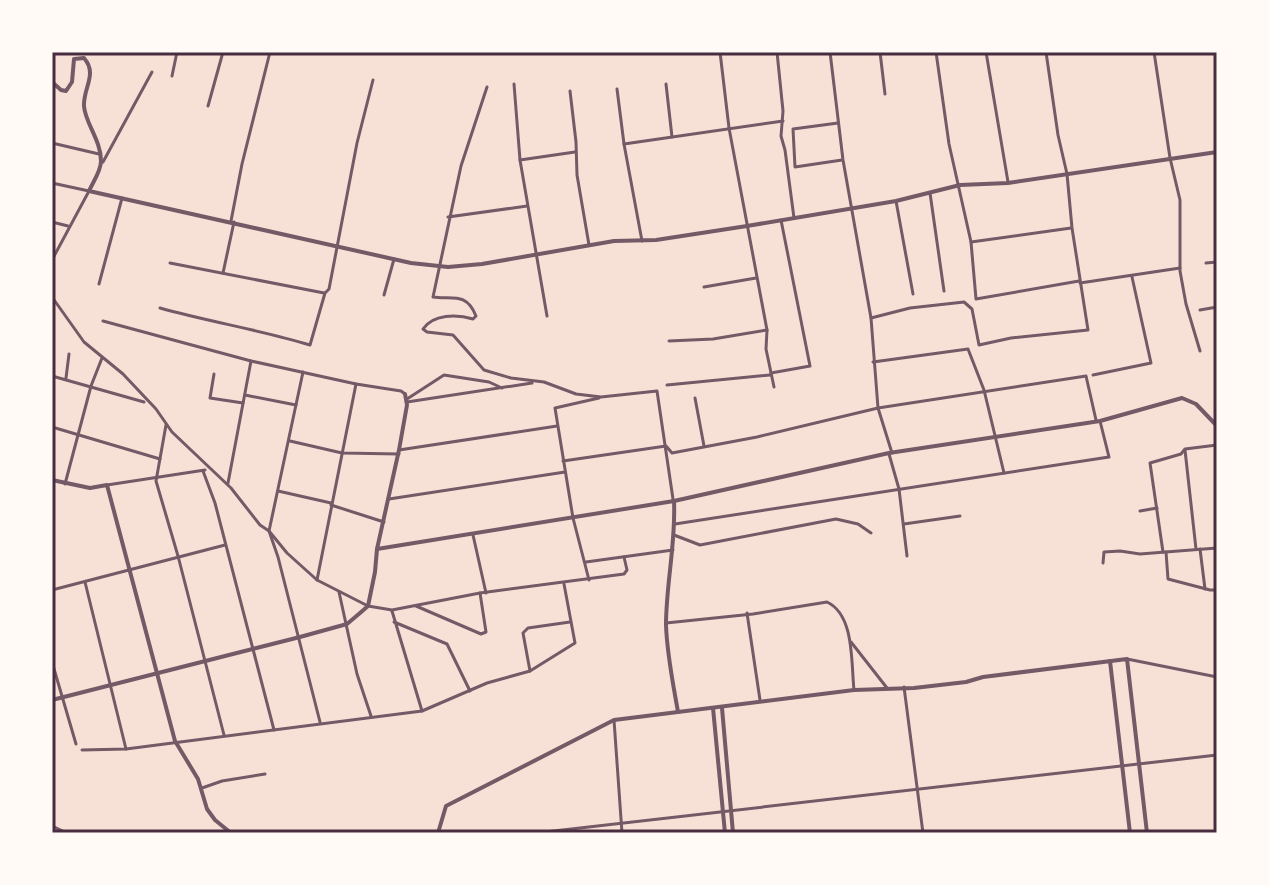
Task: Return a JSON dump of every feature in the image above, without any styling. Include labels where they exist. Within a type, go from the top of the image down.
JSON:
[{"type":"street","points":[[172,76],[177,52]]},
{"type":"street","points":[[208,106],[223,52]]},
{"type":"street","points":[[223,274],[242,164],[270,52]]},
{"type":"street","points":[[720,52],[729,128],[767,330],[766,349],[774,387]]},
{"type":"street","points":[[777,52],[783,121],[781,136],[794,219]]},
{"type":"street","points":[[830,52],[843,160],[871,318],[878,408],[899,489],[907,556]]},
{"type":"street","points":[[880,52],[885,94]]},
{"type":"street","points":[[936,52],[949,144],[971,242],[976,299],[1180,268]]},
{"type":"street","points":[[986,52],[1008,183]]},
{"type":"street","points":[[871,318],[910,308],[964,302],[972,309],[979,345],[1011,338],[1088,330],[1066,186],[1067,174],[1046,52]]},
{"type":"street","points":[[1155,52],[1170,158],[1180,200],[1180,268],[1186,304],[1200,351]]},
{"type":"street","points":[[52,82],[63,92],[68,89],[72,82],[75,55],[84,58],[91,71],[84,105],[95,133],[101,165]]},
{"type":"street","points":[[52,258],[152,72]]},
{"type":"street","points":[[160,308],[215,324],[276,334],[310,345],[325,293],[329,289],[373,80]]},
{"type":"street","points":[[514,84],[520,160],[547,316]]},
{"type":"street","points":[[666,84],[672,137]]},
{"type":"street","points":[[487,87],[471,130],[448,217],[433,297],[458,297],[468,304],[476,316],[473,319],[460,315],[448,316],[428,323],[423,329],[453,335],[484,370],[535,383]]},
{"type":"street","points":[[617,89],[642,241]]},
{"type":"street","points":[[570,91],[575,152],[589,245]]},
{"type":"street","points":[[624,144],[783,121]]},
{"type":"street","points":[[838,123],[793,129],[795,167],[843,160]]},
{"type":"street","points":[[52,143],[100,155]]},
{"type":"street","points":[[520,160],[575,152]]},
{"type":"street","points":[[52,183],[394,259],[439,266],[466,266],[614,241],[642,241],[794,219],[896,201],[960,185],[1008,183],[1217,152]]},
{"type":"street","points":[[930,193],[944,291]]},
{"type":"street","points":[[99,284],[122,198]]},
{"type":"street","points":[[896,201],[913,294]]},
{"type":"street","points":[[448,217],[527,206]]},
{"type":"street","points":[[667,385],[771,374],[810,366],[781,220]]},
{"type":"street","points":[[52,222],[69,226]]},
{"type":"street","points":[[971,242],[1072,228]]},
{"type":"street","points":[[384,295],[394,259]]},
{"type":"street","points":[[1206,263],[1217,262]]},
{"type":"street","points":[[170,263],[325,293]]},
{"type":"street","points":[[1093,375],[1151,363],[1132,277]]},
{"type":"street","points":[[704,287],[757,278]]},
{"type":"street","points":[[52,297],[81,338],[123,374],[156,409],[166,425],[228,485],[287,553],[317,580],[368,606],[392,610],[480,593],[624,574],[627,570],[624,557]]},
{"type":"street","points":[[1200,310],[1217,307]]},
{"type":"street","points":[[103,321],[251,361],[392,389],[406,398],[544,382],[576,394],[601,397]]},
{"type":"street","points":[[669,341],[713,339],[767,330]]},
{"type":"street","points":[[873,362],[968,349],[984,390],[1004,473]]},
{"type":"street","points":[[65,379],[69,354]]},
{"type":"street","points":[[65,484],[91,386],[102,357]]},
{"type":"street","points":[[228,485],[251,361]]},
{"type":"street","points":[[303,372],[269,531],[300,637],[320,723]]},
{"type":"street","points":[[214,374],[210,398],[243,403]]},
{"type":"street","points":[[406,398],[444,375],[489,382],[504,389]]},
{"type":"street","points":[[52,376],[148,403]]},
{"type":"street","points":[[666,446],[672,453],[757,437],[878,408],[1086,376],[1109,457],[675,524]]},
{"type":"street","points":[[317,580],[356,384]]},
{"type":"street","points":[[589,580],[573,518],[555,408],[601,397],[657,391],[674,501],[675,524],[666,623],[678,712]]},
{"type":"street","points":[[245,394],[296,405]]},
{"type":"street","points":[[52,700],[347,624],[368,606],[377,549],[399,452],[406,398]]},
{"type":"street","points":[[695,398],[704,446]]},
{"type":"street","points":[[377,549],[674,501],[890,453],[1098,422],[1182,398],[1205,411],[1217,426]]},
{"type":"street","points":[[166,425],[156,477],[224,735]]},
{"type":"street","points":[[290,441],[342,453],[399,452],[557,426]]},
{"type":"street","points":[[52,427],[160,459]]},
{"type":"street","points":[[1217,445],[1185,449],[1181,454],[1150,463],[1168,579],[1217,590]]},
{"type":"street","points":[[563,461],[666,446]]},
{"type":"street","points":[[1185,449],[1205,589]]},
{"type":"street","points":[[52,480],[90,488],[209,469]]},
{"type":"street","points":[[203,471],[215,503],[274,730]]},
{"type":"street","points":[[389,499],[565,472]]},
{"type":"street","points":[[107,485],[175,741],[202,788],[207,809],[231,833]]},
{"type":"street","points":[[278,491],[384,522]]},
{"type":"street","points":[[1140,511],[1157,508]]},
{"type":"street","points":[[904,524],[960,516]]},
{"type":"street","points":[[674,535],[700,545],[836,519],[858,524],[871,533]]},
{"type":"street","points":[[473,535],[486,593]]},
{"type":"street","points":[[52,590],[225,545]]},
{"type":"street","points":[[1103,563],[1104,552],[1217,548]]},
{"type":"street","points":[[585,562],[673,550]]},
{"type":"street","points":[[85,582],[126,749]]},
{"type":"street","points":[[82,750],[126,749],[422,711],[487,683],[530,671],[575,643],[564,584]]},
{"type":"street","points":[[339,592],[357,674],[371,716]]},
{"type":"street","points":[[416,606],[481,634],[486,632],[480,593]]},
{"type":"street","points":[[666,623],[827,602],[833,605],[847,629],[854,690]]},
{"type":"street","points":[[392,610],[422,711]]},
{"type":"street","points":[[747,613],[760,702]]},
{"type":"street","points":[[394,622],[447,644],[470,691]]},
{"type":"street","points":[[530,671],[523,633],[528,628],[571,622]]},
{"type":"street","points":[[848,639],[887,688]]},
{"type":"street","points":[[1127,659],[1147,833]]},
{"type":"street","points":[[438,833],[446,806],[614,720],[854,690],[966,682],[983,677],[1127,659],[1217,677]]},
{"type":"street","points":[[1110,661],[1130,833]]},
{"type":"street","points":[[52,662],[76,744]]},
{"type":"street","points":[[904,687],[923,833]]},
{"type":"street","points":[[722,707],[733,833]]},
{"type":"street","points":[[713,708],[725,833]]},
{"type":"street","points":[[614,720],[622,833]]},
{"type":"street","points":[[536,833],[1217,755]]},
{"type":"street","points":[[202,788],[222,781],[265,774]]},
{"type":"street","points":[[52,826],[67,833]]}]
